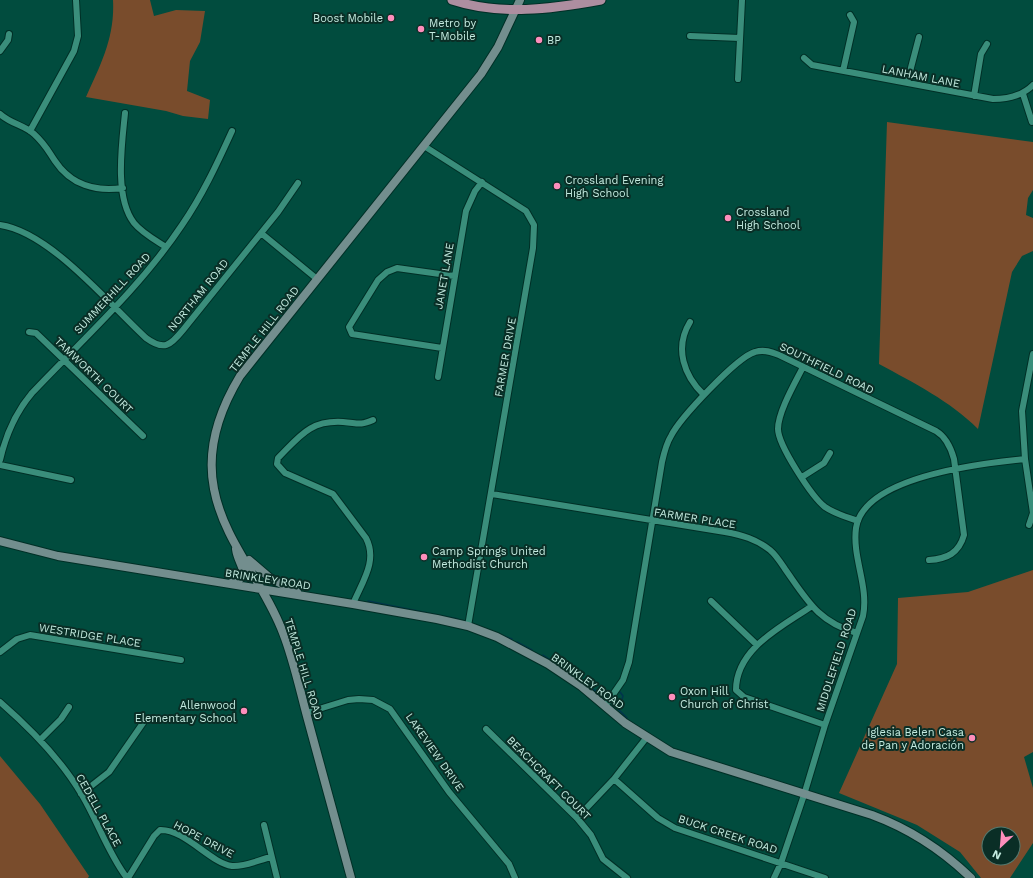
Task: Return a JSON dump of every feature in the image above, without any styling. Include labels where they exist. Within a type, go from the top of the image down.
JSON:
[{"type":"main road","points":[[452,0],[480,7],[516,9],[550,8],[601,0]]},
{"type":"main road","name":"TEMPLE HILL ROAD","points":[[351,878],[285,638],[263,590],[225,526],[219,510],[212,481],[213,450],[219,419],[227,398],[240,376],[481,74],[498,47],[520,0]]},
{"type":"main road","name":"BRINKLEY ROAD","points":[[0,541],[58,556],[307,596],[438,619],[468,626],[497,637],[533,655],[569,678],[647,737],[672,752],[804,795],[872,815],[898,826],[940,850],[971,878]]},
{"type":"main road","points":[[230,584],[242,580],[244,577],[244,572],[237,558],[236,546]]},
{"type":"main road","points":[[236,546],[260,572],[307,596]]},
{"type":"street","points":[[30,131],[74,51],[78,36],[76,0]]},
{"type":"street","points":[[738,79],[742,0]]},
{"type":"street","points":[[843,71],[854,22],[850,15]]},
{"type":"street","points":[[0,51],[8,40],[9,34]]},
{"type":"street","points":[[690,36],[740,38]]},
{"type":"street","points":[[906,83],[919,37]]},
{"type":"street","points":[[974,96],[981,54],[987,44]]},
{"type":"street","name":"LANHAM LANE","points":[[804,58],[812,64],[843,71],[974,96],[1002,99],[1023,94],[1033,85]]},
{"type":"street","points":[[1023,94],[1032,122]]},
{"type":"street","points":[[125,113],[121,157],[123,188],[127,209],[134,222],[140,229],[166,247]]},
{"type":"street","points":[[0,114],[16,126],[30,131],[46,144],[59,165],[79,182],[98,190],[123,188]]},
{"type":"street","name":"SUMMERHILL ROAD","points":[[0,460],[9,428],[19,409],[64,359],[115,307],[166,247],[201,195],[232,131]]},
{"type":"street","name":"FARMER DRIVE","points":[[424,146],[526,211],[532,219],[535,232],[525,303],[468,626]]},
{"type":"street","name":"JANET LANE","points":[[438,377],[466,211],[475,191],[482,182]]},
{"type":"street","name":"NORTHAM ROAD","points":[[0,225],[17,229],[39,241],[81,275],[154,343],[161,346],[171,344],[184,330],[261,234],[298,183]]},
{"type":"street","points":[[261,234],[317,279]]},
{"type":"street","points":[[442,348],[352,334],[349,326],[378,280],[393,270],[403,269],[454,276]]},
{"type":"street","points":[[690,322],[683,337],[683,360],[692,382],[704,395]]},
{"type":"street","name":"TAMWORTH COURT","points":[[30,332],[36,333],[143,436]]},
{"type":"street","name":"SOUTHFIELD ROAD","points":[[605,706],[619,687],[626,673],[654,521],[662,462],[667,443],[682,419],[704,395],[739,361],[757,351],[773,353],[938,432],[950,447],[956,468],[964,526],[963,538],[959,548],[940,559],[929,560]]},
{"type":"street","points":[[1029,525],[1033,513],[1025,459],[1022,411],[1033,354]]},
{"type":"street","points":[[803,367],[780,420],[778,429],[780,441],[810,491],[821,504],[835,512],[858,521],[868,507],[885,494],[927,475],[956,468],[1025,459]]},
{"type":"street","points":[[353,604],[372,558],[370,546],[366,538],[333,494],[285,473],[277,464],[278,458],[302,434],[313,426],[327,422],[344,422],[362,425],[374,420]]},
{"type":"street","points":[[802,478],[824,463],[830,453]]},
{"type":"street","points":[[0,465],[71,480]]},
{"type":"street","name":"FARMER PLACE","points":[[492,494],[725,532],[754,540],[774,553],[819,614],[836,625],[857,633]]},
{"type":"street","name":"MIDDLEFIELD ROAD","points":[[776,877],[804,795],[825,725],[863,616],[865,597],[856,541],[858,521]]},
{"type":"street","points":[[711,601],[756,644]]},
{"type":"street","points":[[812,606],[756,644],[750,652],[738,676],[737,692],[757,702],[825,725]]},
{"type":"street","name":"WESTRIDGE PLACE","points":[[0,652],[17,639],[30,635],[182,660]]},
{"type":"street","name":"LAKEVIEW DRIVE","points":[[306,713],[348,700],[359,699],[373,700],[390,708],[449,792],[509,864],[515,878]]},
{"type":"street","name":"CEDELL PLACE","points":[[0,702],[55,756],[81,794],[116,861],[128,878]]},
{"type":"street","points":[[40,740],[64,716],[69,707]]},
{"type":"street","points":[[81,794],[103,778],[112,768],[143,723]]},
{"type":"street","name":"BEACHCRAFT COURT","points":[[486,729],[577,818],[591,835],[603,859],[626,878]]},
{"type":"street","points":[[577,818],[614,779],[647,737]]},
{"type":"street","name":"BUCK CREEK ROAD","points":[[614,779],[651,812],[669,825],[825,878]]},
{"type":"street","points":[[264,825],[277,878]]},
{"type":"street","name":"HOPE DRIVE","points":[[128,878],[154,836],[160,830],[172,832],[229,865],[240,865],[271,857]]},
{"type":"shaded area","points":[[113,0],[150,0],[154,16],[176,10],[205,11],[200,42],[190,61],[187,91],[210,100],[208,119],[183,116],[166,111],[86,97],[106,50],[112,26]]},
{"type":"shaded area","points":[[887,122],[1033,142],[1033,190],[1028,198],[1026,215],[1033,218],[1033,251],[1022,256],[1012,272],[978,429],[944,401],[879,364]]},
{"type":"shaded area","points":[[1033,570],[1033,752],[1024,757],[1033,788],[1033,843],[1021,861],[1021,826],[981,826],[981,866],[1018,866],[1010,878],[981,878],[960,852],[917,825],[839,793],[897,664],[898,598],[968,592]]},
{"type":"shaded area","points":[[0,756],[40,804],[89,876],[88,878],[0,878]]},
{"type":"waterway","points":[[368,601],[458,619]]},
{"type":"waterway","points":[[491,631],[512,639]]},
{"type":"waterway","points":[[517,642],[532,650]]},
{"type":"waterway","points":[[543,655],[558,665]]},
{"type":"waterway","points":[[564,669],[600,694]]},
{"type":"waterway","points":[[619,709],[623,696],[620,692]]},
{"type":"waterway","points":[[617,708],[627,718]]},
{"type":"place","name":"Boost Mobile","points":[[391,18]]},
{"type":"place","name":"Metro by T-Mobile","points":[[421,29]]},
{"type":"place","name":"BP","points":[[539,40]]},
{"type":"place","name":"Crossland Evening High School","points":[[557,186]]},
{"type":"place","name":"Crossland High School","points":[[728,218]]},
{"type":"place","name":"Camp Springs United Methodist Church","points":[[424,557]]},
{"type":"place","name":"Oxon Hill Church of Christ","points":[[672,697]]},
{"type":"place","name":"Allenwood Elementary School","points":[[244,711]]},
{"type":"place","name":"Iglesia Belen Casa de Pan y Adoración","points":[[972,738]]}]
